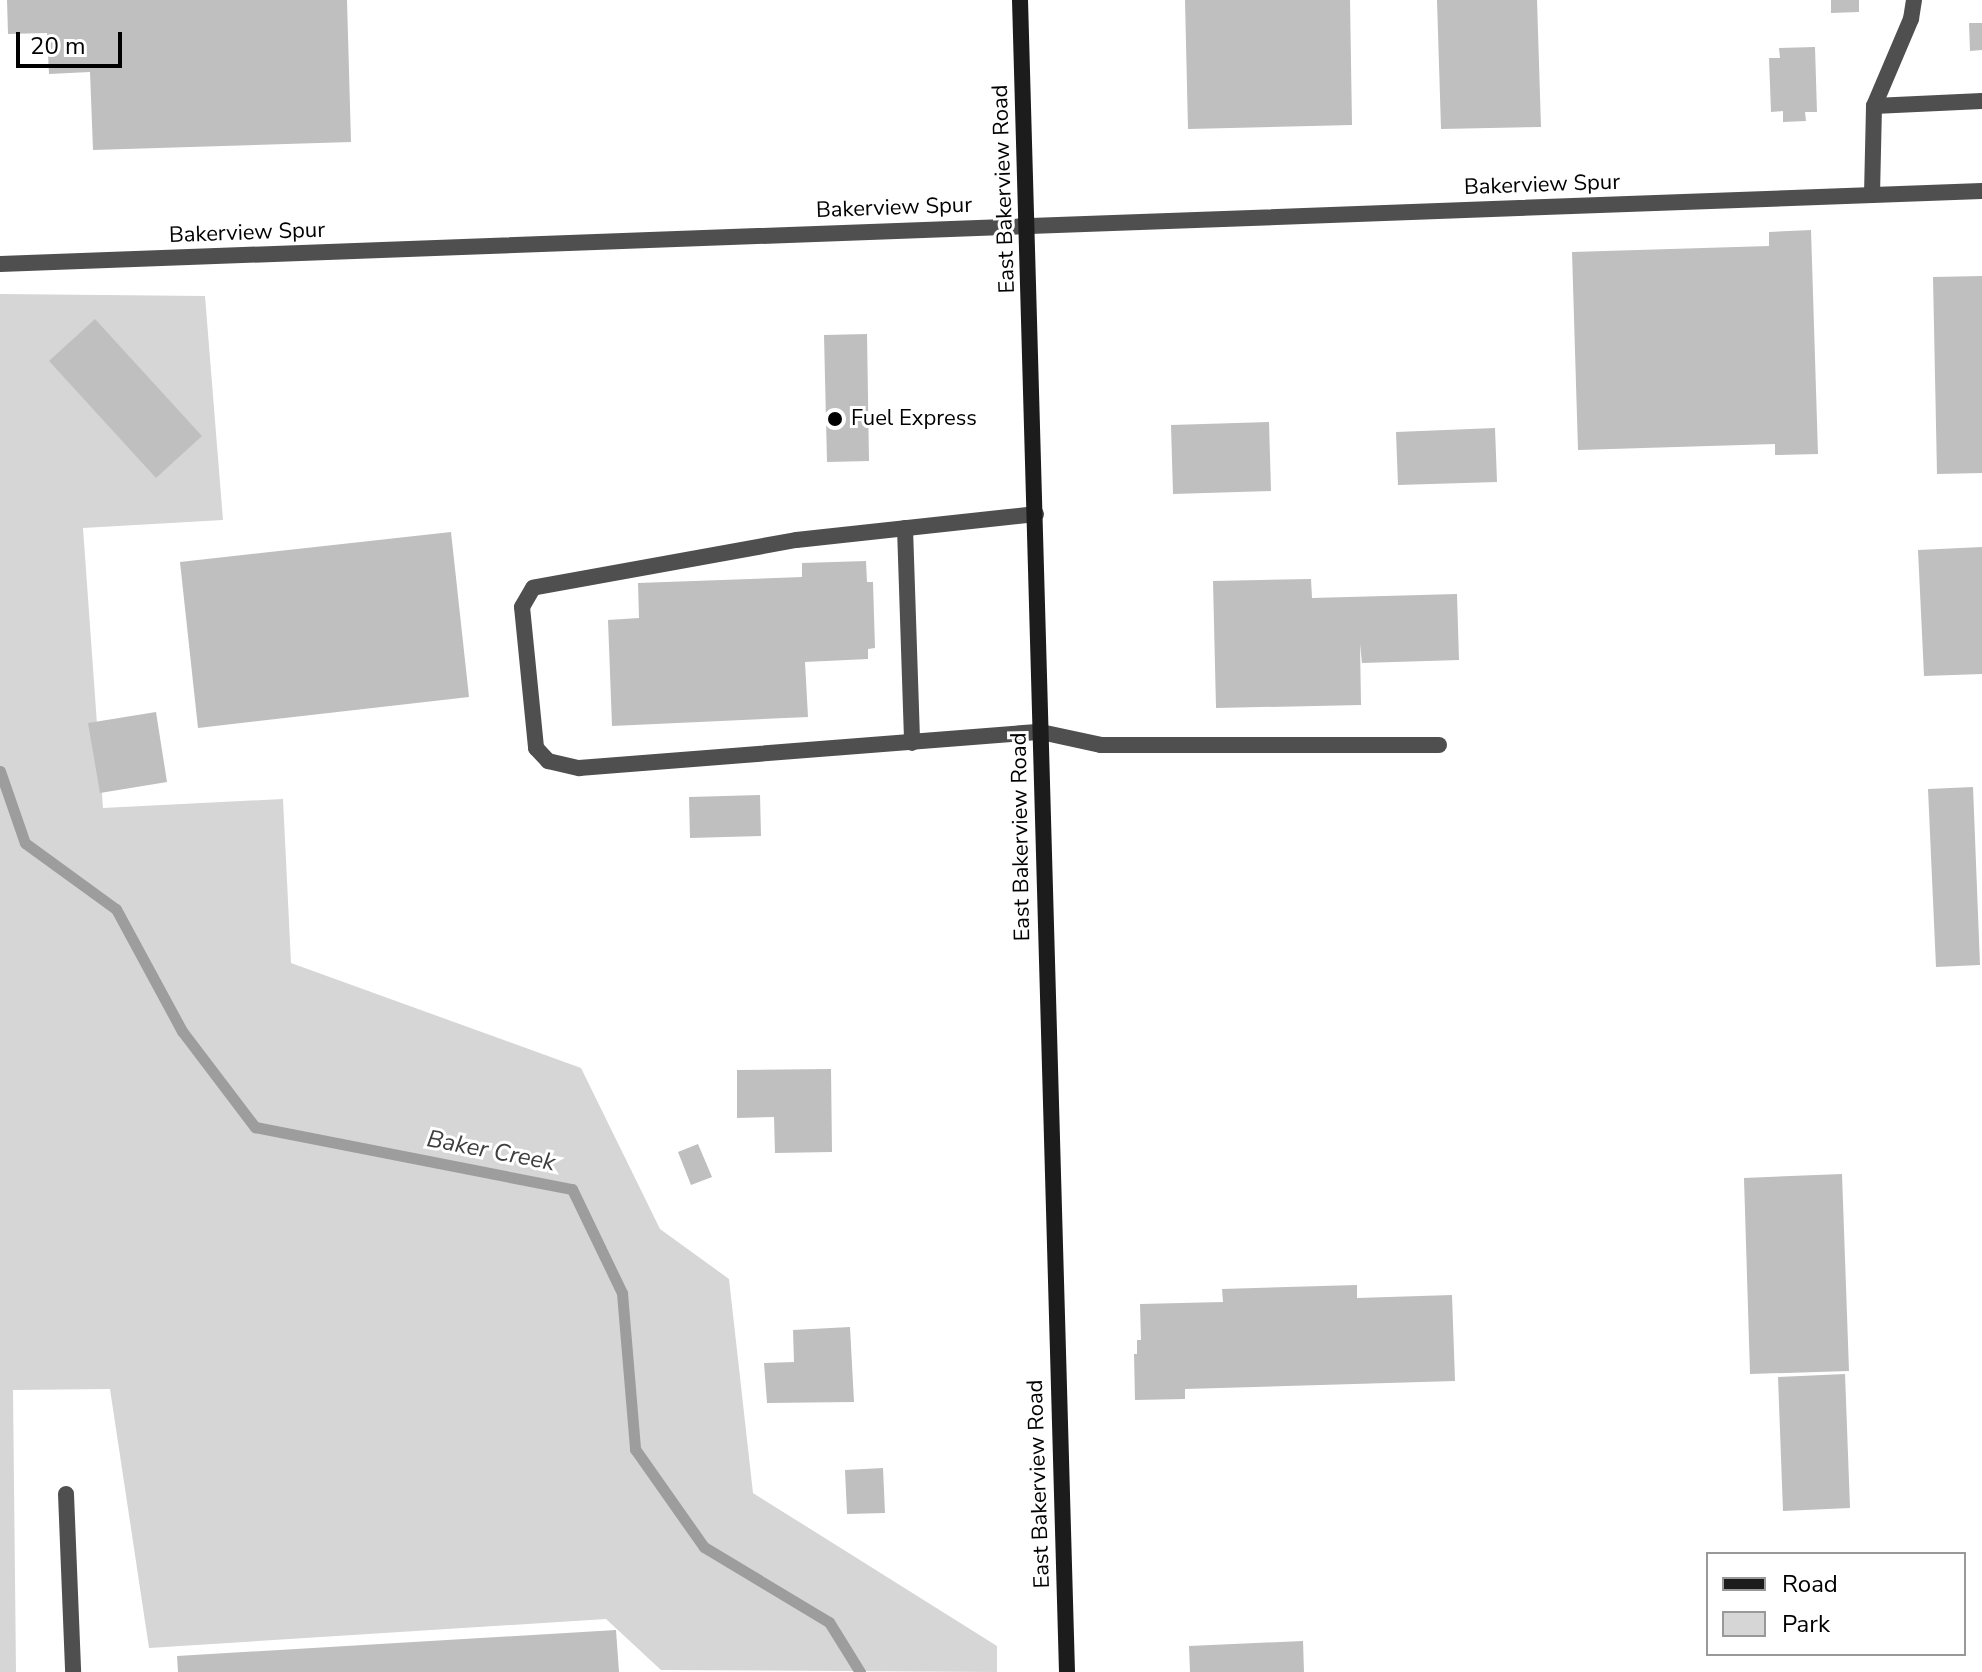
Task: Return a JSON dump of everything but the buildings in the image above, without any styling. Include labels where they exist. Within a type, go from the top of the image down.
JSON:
[{"type":"main road","name":"East Bakerview Road","points":[[1020,0],[1067,1672]]},
{"type":"street","points":[[1872,195],[1874,106],[1911,19],[1914,0]]},
{"type":"street","points":[[1874,106],[1982,101]]},
{"type":"street","name":"Bakerview Spur","points":[[0,264],[1982,191]]},
{"type":"street","points":[[1036,514],[796,540],[533,588],[522,607],[536,748],[548,761],[561,767],[1041,732],[1101,745],[1439,745]]},
{"type":"street","points":[[905,528],[912,743]]},
{"type":"street","points":[[66,1494],[73,1672]]},
{"type":"green space","points":[[0,294],[205,296],[223,520],[83,528],[103,808],[283,799],[291,963],[581,1068],[660,1229],[729,1279],[753,1493],[997,1646],[997,1672],[661,1670],[606,1619],[149,1648],[110,1389],[13,1390],[16,1672],[0,1672]]},
{"type":"waterway","name":"Baker Creek","points":[[0,771],[25,843],[116,909],[182,1031],[255,1127],[572,1189],[622,1293],[635,1449],[704,1547],[829,1622],[860,1672]]},
{"type":"place","name":"Fuel Express","points":[[835,419]]}]
